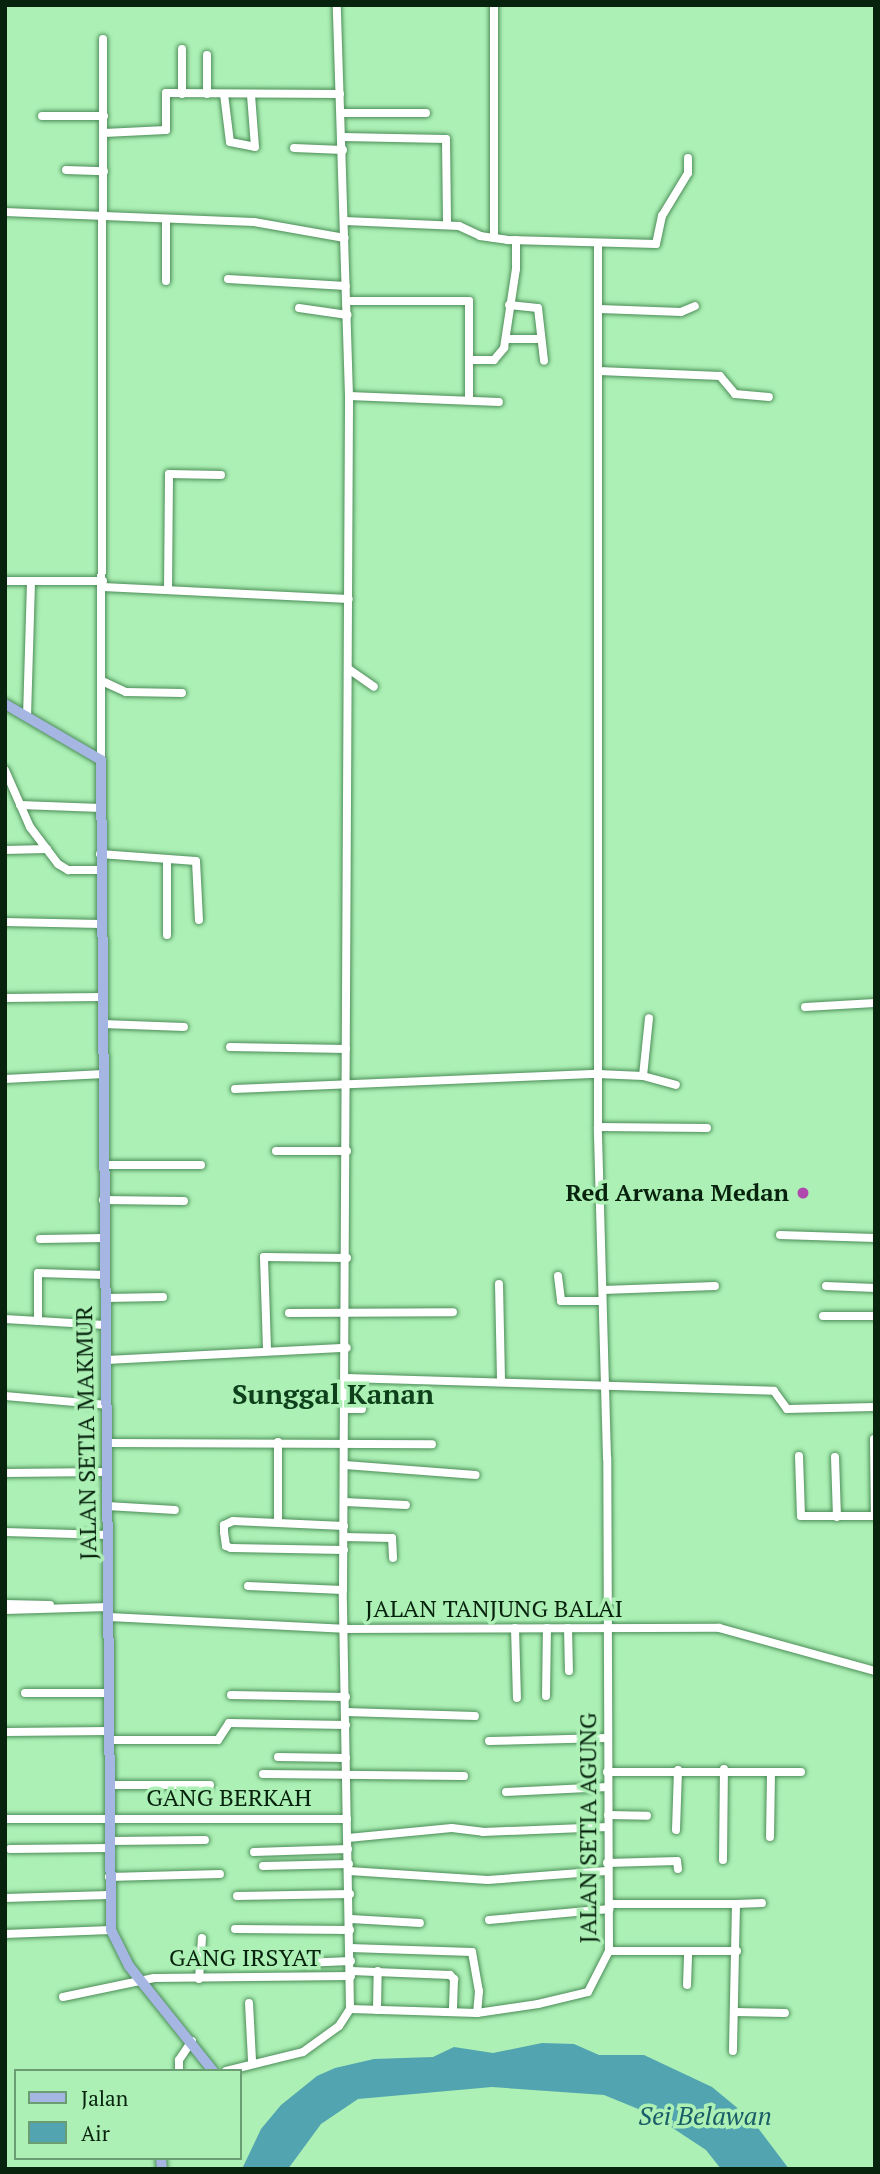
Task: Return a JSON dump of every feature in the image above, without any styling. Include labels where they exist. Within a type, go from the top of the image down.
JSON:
[{"type":"main road","points":[[7,706],[101,760]]},
{"type":"main road","name":"JALAN SETIA MAKMUR","points":[[101,760],[111,1930],[115,1945],[141,1981],[192,2041],[212,2069]]},
{"type":"street","points":[[231,2069],[252,2061],[303,2052],[339,2026],[350,2009],[351,1919],[343,1629],[350,670],[349,396],[337,5]]},
{"type":"street","points":[[494,5],[494,238]]},
{"type":"street","points":[[101,760],[103,39]]},
{"type":"street","points":[[182,49],[182,94]]},
{"type":"street","points":[[207,55],[207,94]]},
{"type":"street","points":[[104,133],[164,131],[166,93],[340,94]]},
{"type":"street","points":[[224,94],[230,142],[255,147],[251,94]]},
{"type":"street","points":[[341,113],[426,113]]},
{"type":"street","points":[[42,116],[104,116]]},
{"type":"street","points":[[342,137],[446,139],[447,225]]},
{"type":"street","points":[[294,148],[343,150]]},
{"type":"street","points":[[345,221],[447,225],[494,238],[516,240],[658,243],[662,216],[688,173],[688,158]]},
{"type":"street","points":[[66,170],[104,171]]},
{"type":"street","points":[[5,212],[254,222],[345,238]]},
{"type":"street","points":[[166,219],[166,281]]},
{"type":"street","points":[[469,360],[500,357],[506,339],[516,269],[516,240]]},
{"type":"street","name":"JALAN SETIA AGUNG","points":[[350,2009],[477,2013],[588,1992],[609,1951],[603,1290],[598,1127],[598,243]]},
{"type":"street","points":[[228,279],[346,286]]},
{"type":"street","points":[[346,301],[467,299],[469,400]]},
{"type":"street","points":[[509,305],[538,308],[544,361]]},
{"type":"street","points":[[600,309],[681,312],[695,306]]},
{"type":"street","points":[[299,308],[347,315]]},
{"type":"street","points":[[506,339],[540,339]]},
{"type":"street","points":[[599,370],[713,375],[723,378],[735,394],[769,397]]},
{"type":"street","points":[[349,396],[499,402]]},
{"type":"street","points":[[168,590],[169,474],[221,475]]},
{"type":"street","points":[[5,581],[103,584],[349,599]]},
{"type":"street","points":[[27,717],[31,581]]},
{"type":"street","points":[[350,670],[374,687]]},
{"type":"street","points":[[102,681],[126,692],[182,693]]},
{"type":"street","points":[[5,770],[20,805],[47,849],[68,870],[100,870]]},
{"type":"street","points":[[20,805],[101,808]]},
{"type":"street","points":[[5,850],[47,849]]},
{"type":"street","points":[[100,855],[197,863],[199,920]]},
{"type":"street","points":[[167,859],[167,935]]},
{"type":"street","points":[[5,922],[101,924]]},
{"type":"street","points":[[5,998],[102,997]]},
{"type":"street","points":[[805,1007],[875,1003]]},
{"type":"street","points":[[642,1076],[649,1018]]},
{"type":"street","points":[[103,1024],[184,1027]]},
{"type":"street","points":[[230,1047],[346,1049]]},
{"type":"street","points":[[235,1089],[598,1073],[642,1076],[676,1085]]},
{"type":"street","points":[[5,1079],[104,1074]]},
{"type":"street","points":[[598,1127],[707,1128]]},
{"type":"street","points":[[276,1151],[346,1152]]},
{"type":"street","points":[[103,1165],[201,1165]]},
{"type":"street","points":[[103,1200],[184,1201]]},
{"type":"street","points":[[780,1235],[875,1238]]},
{"type":"street","points":[[40,1239],[104,1238]]},
{"type":"street","points":[[267,1349],[264,1257],[347,1258]]},
{"type":"street","points":[[38,1321],[38,1273],[105,1275]]},
{"type":"street","points":[[558,1276],[560,1301],[602,1301]]},
{"type":"street","points":[[499,1284],[501,1382]]},
{"type":"street","points":[[603,1290],[715,1286]]},
{"type":"street","points":[[826,1286],[875,1288]]},
{"type":"street","points":[[106,1298],[163,1297]]},
{"type":"street","points":[[289,1313],[453,1312]]},
{"type":"street","points":[[823,1316],[875,1316]]},
{"type":"street","points":[[5,1319],[105,1325]]},
{"type":"street","points":[[106,1360],[267,1349],[346,1348]]},
{"type":"street","points":[[346,1378],[774,1391],[787,1409],[875,1407]]},
{"type":"street","points":[[5,1396],[107,1405]]},
{"type":"street","points":[[345,1409],[362,1409]]},
{"type":"street","points":[[799,1456],[799,1514],[875,1516],[874,1439]]},
{"type":"street","points":[[107,1443],[345,1440],[432,1444]]},
{"type":"street","points":[[278,1442],[278,1523]]},
{"type":"street","points":[[835,1457],[837,1517]]},
{"type":"street","points":[[345,1465],[476,1475]]},
{"type":"street","points":[[5,1473],[106,1472]]},
{"type":"street","points":[[345,1502],[406,1505]]},
{"type":"street","points":[[107,1506],[175,1510]]},
{"type":"street","points":[[344,1526],[228,1522],[226,1546],[344,1550]]},
{"type":"street","points":[[5,1532],[108,1535]]},
{"type":"street","points":[[344,1537],[392,1538],[393,1558]]},
{"type":"street","points":[[248,1586],[343,1590]]},
{"type":"street","points":[[5,1604],[59,1608]]},
{"type":"street","points":[[5,1610],[59,1608]]},
{"type":"street","name":"JALAN TANJUNG BALAI","points":[[59,1608],[343,1629],[719,1628],[875,1671]]},
{"type":"street","points":[[515,1628],[517,1698]]},
{"type":"street","points":[[546,1696],[547,1628]]},
{"type":"street","points":[[568,1628],[569,1671]]},
{"type":"street","points":[[25,1693],[109,1693]]},
{"type":"street","points":[[231,1695],[346,1698]]},
{"type":"street","points":[[346,1712],[475,1716]]},
{"type":"street","points":[[5,1732],[218,1740],[229,1723],[346,1725]]},
{"type":"street","points":[[489,1741],[607,1738]]},
{"type":"street","points":[[278,1757],[346,1758]]},
{"type":"street","points":[[607,1772],[724,1769],[801,1772]]},
{"type":"street","points":[[723,1860],[724,1769]]},
{"type":"street","points":[[676,1830],[678,1770]]},
{"type":"street","points":[[770,1837],[771,1772]]},
{"type":"street","points":[[263,1774],[464,1776]]},
{"type":"street","points":[[109,1785],[210,1785]]},
{"type":"street","points":[[506,1792],[608,1787]]},
{"type":"street","points":[[608,1815],[647,1816]]},
{"type":"street","name":"GANG BERKAH","points":[[5,1819],[110,1816],[347,1819]]},
{"type":"street","points":[[348,1838],[452,1828],[483,1832],[608,1827]]},
{"type":"street","points":[[10,1849],[205,1840]]},
{"type":"street","points":[[254,1852],[348,1849]]},
{"type":"street","points":[[262,1866],[349,1868],[488,1880],[677,1861],[678,1869]]},
{"type":"street","points":[[109,1877],[220,1874]]},
{"type":"street","points":[[237,1896],[350,1894]]},
{"type":"street","points":[[5,1898],[109,1895]]},
{"type":"street","points":[[489,1920],[609,1907],[762,1903]]},
{"type":"street","points":[[733,2051],[736,1904]]},
{"type":"street","points":[[351,1919],[420,1923]]},
{"type":"street","points":[[235,1929],[350,1930]]},
{"type":"street","points":[[5,1934],[111,1930]]},
{"type":"street","points":[[200,1979],[202,1938]]},
{"type":"street","points":[[350,1948],[472,1952],[479,1991],[477,2013]]},
{"type":"street","points":[[609,1951],[737,1951]]},
{"type":"street","points":[[687,1985],[688,1952]]},
{"type":"street","points":[[302,1963],[351,1961]]},
{"type":"street","points":[[377,2010],[378,1972]]},
{"type":"street","name":"GANG IRSYAT","points":[[63,1997],[141,1981],[378,1972],[450,1975],[454,1979],[453,2012]]},
{"type":"street","points":[[249,2003],[252,2061]]},
{"type":"street","points":[[735,2012],[785,2013]]},
{"type":"street","points":[[179,2069],[179,2060],[192,2041]]},
{"type":"water","name":"Sei Belawan","points":[[542,2043],[574,2044],[599,2055],[644,2055],[712,2087],[752,2120],[789,2169],[721,2169],[706,2150],[653,2115],[604,2095],[492,2087],[358,2099],[321,2124],[288,2169],[242,2169],[261,2129],[281,2105],[317,2076],[335,2068],[374,2059],[433,2057],[454,2047],[493,2053]]},
{"type":"place","name":"Red Arwana Medan","points":[[803,1193]]},
{"type":"district","name":"Sunggal Kanan","points":[[333,1394]]}]
